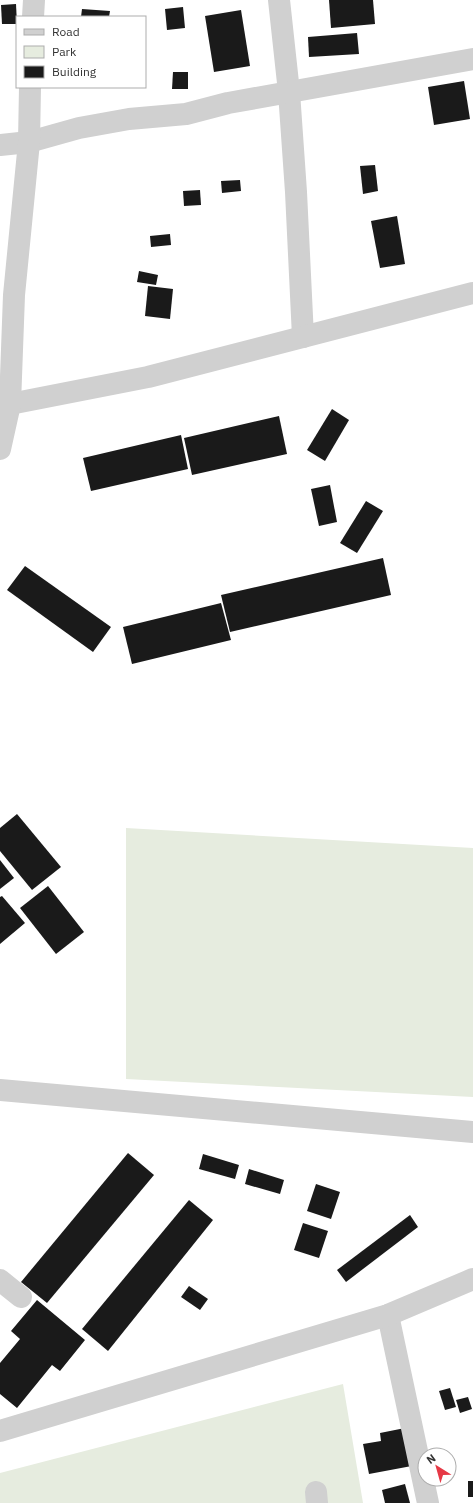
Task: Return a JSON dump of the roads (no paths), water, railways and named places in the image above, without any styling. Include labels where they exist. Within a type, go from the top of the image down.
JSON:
[{"type":"street","points":[[33,16],[34,0]]},
{"type":"street","points":[[279,0],[289,92],[296,192],[303,338]]},
{"type":"street","points":[[0,145],[29,142],[79,128],[129,119],[186,114],[228,103],[473,59]]},
{"type":"street","points":[[0,446],[10,404],[14,295],[29,142],[30,88]]},
{"type":"street","points":[[10,404],[148,377],[473,293]]},
{"type":"street","points":[[0,1090],[473,1132]]},
{"type":"street","points":[[0,1430],[388,1315],[473,1279]]},
{"type":"street","points":[[0,1280],[21,1297]]},
{"type":"street","points":[[388,1315],[428,1503]]}]
